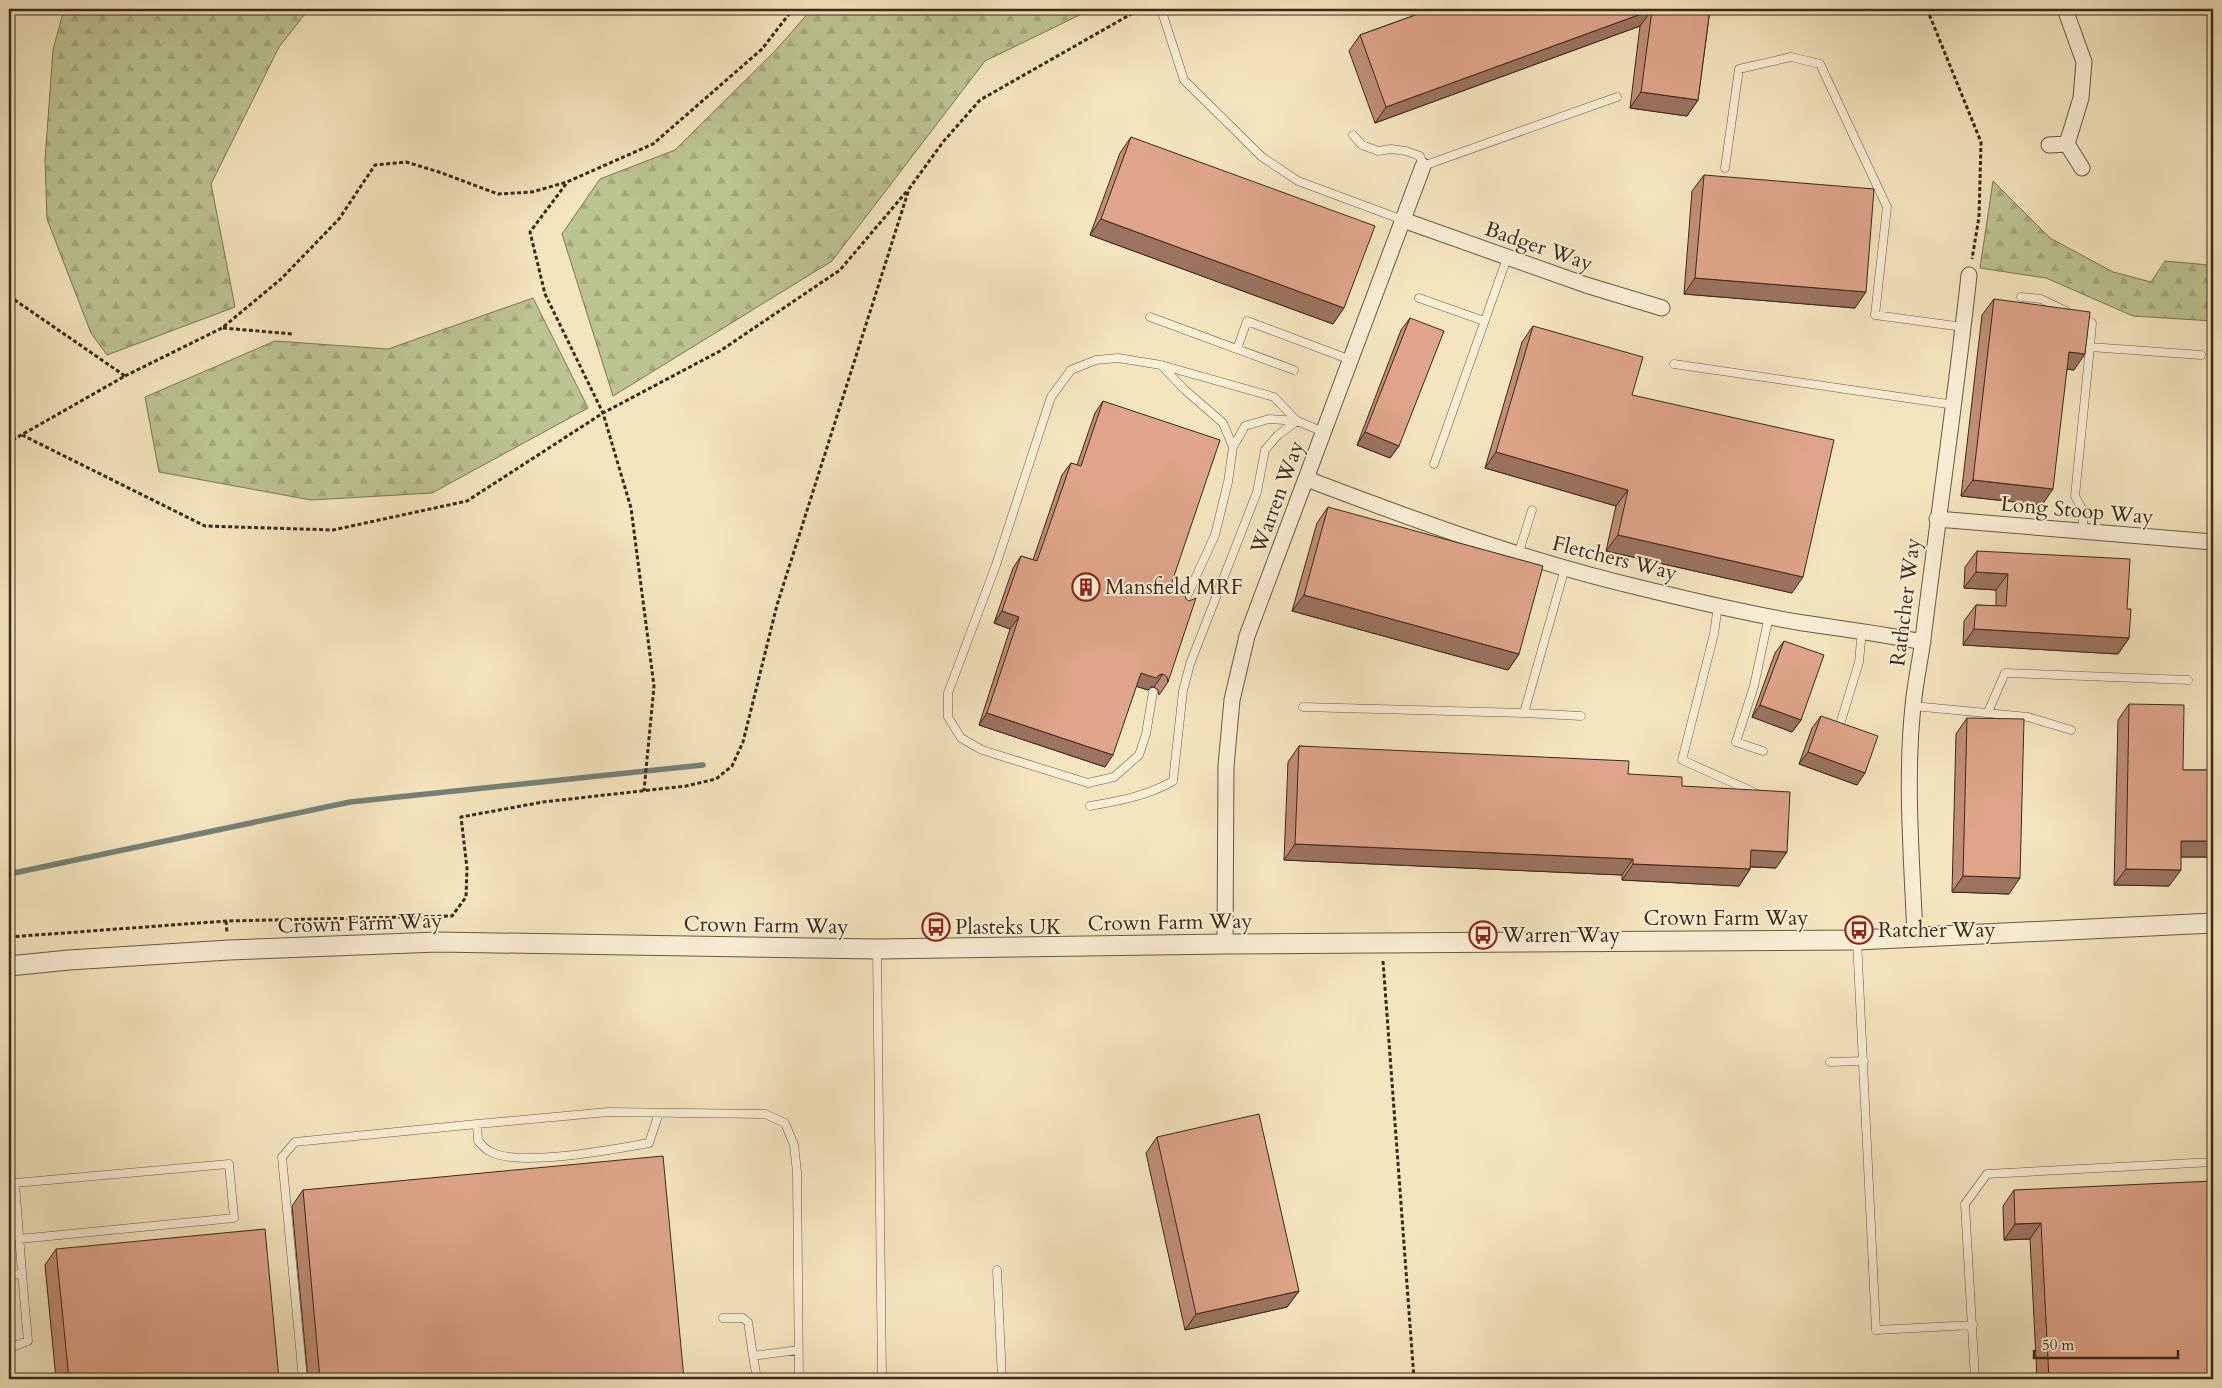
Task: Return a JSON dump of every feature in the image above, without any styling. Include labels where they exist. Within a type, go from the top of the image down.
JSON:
[{"type":"street","points":[[2064,9],[2084,62],[2081,98],[2067,144],[2082,168]]},
{"type":"street","points":[[2049,146],[2067,144]]},
{"type":"street","name":"Warren Way","points":[[1224,944],[1226,766],[1232,700],[1247,636],[1423,166]]},
{"type":"street","name":"Badger Way","points":[[1403,220],[1507,258],[1662,308]]},
{"type":"street","name":"Rathcher Way","points":[[1915,937],[1908,782],[1913,706],[1923,642],[1937,519],[1955,405],[1969,275]]},
{"type":"street","name":"Fletchers Way","points":[[1307,479],[1438,529],[1565,568],[1641,588],[1769,616],[1862,630],[1923,642]]},
{"type":"street","name":"Long Stoop Way","points":[[1937,519],[2213,542]]},
{"type":"street","name":"Crown Farm Way","points":[[9,966],[69,960],[229,950],[438,942],[877,949],[1224,944],[1857,940],[2213,923]]},
{"type":"lane","points":[[1161,9],[1184,80],[1262,157],[1298,181],[1403,220]]},
{"type":"lane","points":[[1725,168],[1739,69],[1791,57],[1820,64],[1887,207],[1875,315],[1963,327]]},
{"type":"lane","points":[[1353,134],[1362,146],[1378,152],[1391,149],[1406,151],[1420,156],[1423,166],[1617,98]]},
{"type":"lane","points":[[1434,464],[1507,258]]},
{"type":"lane","points":[[2021,297],[2041,299],[2092,323],[2075,496],[2082,509],[2084,532]]},
{"type":"lane","points":[[1419,298],[1484,321]]},
{"type":"lane","points":[[1150,317],[1294,370]]},
{"type":"lane","points":[[1237,349],[1248,321],[1351,360]]},
{"type":"lane","points":[[2090,347],[2201,355]]},
{"type":"lane","points":[[1153,692],[1146,734],[1139,755],[1114,777],[1088,783],[982,750],[961,738],[948,717],[948,692],[996,565],[1051,397],[1071,370],[1096,360],[1118,358],[1161,365],[1274,396],[1297,421]]},
{"type":"lane","points":[[1674,364],[1955,405]]},
{"type":"lane","points":[[1161,365],[1185,390],[1223,423],[1233,447]]},
{"type":"lane","points":[[1182,608],[1215,535],[1228,482],[1233,447],[1245,426],[1269,419],[1297,421],[1324,432]]},
{"type":"lane","points":[[1090,806],[1123,800],[1158,790],[1173,781],[1183,691],[1190,664],[1257,492],[1264,450],[1278,435],[1297,421]]},
{"type":"lane","points":[[1518,555],[1532,510]]},
{"type":"lane","points":[[1524,714],[1565,568]]},
{"type":"lane","points":[[1718,605],[1714,634],[1682,760],[1763,796]]},
{"type":"lane","points":[[1763,751],[1736,742],[1754,686],[1769,616]]},
{"type":"lane","points":[[1838,731],[1859,662],[1862,630]]},
{"type":"lane","points":[[1988,712],[2005,673],[2188,680]]},
{"type":"lane","points":[[1913,706],[2028,716],[2071,730]]},
{"type":"lane","points":[[1303,707],[1580,716]]},
{"type":"lane","points":[[1857,940],[1876,1330],[1973,1325]]},
{"type":"lane","points":[[877,949],[882,1379]]},
{"type":"lane","points":[[1830,1062],[1864,1061]]},
{"type":"lane","points":[[303,1379],[282,1157],[296,1142],[608,1112],[765,1114],[786,1123],[794,1145],[797,1172],[799,1379]]},
{"type":"lane","points":[[476,1124],[478,1140],[490,1152],[518,1159],[604,1151],[648,1143],[659,1113]]},
{"type":"lane","points":[[1975,1379],[1965,1204],[1987,1174],[2213,1162]]},
{"type":"lane","points":[[9,1348],[28,1341],[21,1274],[15,1183],[229,1164],[234,1218],[19,1239]]},
{"type":"lane","points":[[997,1270],[1002,1379]]},
{"type":"lane","points":[[9,1275],[21,1274]]},
{"type":"lane","points":[[723,1318],[743,1318],[748,1322],[757,1379]]},
{"type":"lane","points":[[754,1356],[798,1350]]},
{"type":"path","points":[[9,442],[125,376],[222,328],[282,279],[339,219],[375,165],[406,162],[498,194],[532,192],[567,182],[653,144],[762,49],[793,9]]},
{"type":"path","points":[[22,435],[205,526],[333,530],[467,501],[602,413],[720,351],[840,270],[909,189],[943,142],[980,100],[1140,9]]},
{"type":"path","points":[[1927,9],[1982,142],[1979,217],[1969,275]]},
{"type":"path","points":[[567,182],[530,232],[545,294],[602,413],[631,508],[654,686],[644,790]]},
{"type":"path","points":[[9,937],[226,921],[452,916],[466,897],[468,868],[461,817],[543,802],[686,786],[716,779],[732,766],[743,742],[777,604],[909,189]]},
{"type":"path","points":[[9,296],[125,376]]},
{"type":"path","points":[[222,328],[293,334]]},
{"type":"path","points":[[1382,943],[1414,1379]]},
{"type":"green space","points":[[64,9],[309,9],[279,47],[211,184],[235,307],[107,355],[91,333],[47,219],[45,160],[53,50]]},
{"type":"green space","points":[[812,9],[1092,9],[985,61],[832,261],[613,396],[562,234],[600,179],[675,150],[775,51]]},
{"type":"green space","points":[[1993,181],[2050,238],[2113,272],[2151,282],[2165,261],[2209,265],[2213,249],[2213,321],[2133,316],[2046,278],[1980,268]]},
{"type":"green space","points":[[533,298],[588,408],[432,493],[311,500],[159,472],[145,397],[275,341],[388,349]]},
{"type":"building","points":[[1432,9],[1710,9],[1698,100],[1641,92],[1652,10],[1386,107],[1360,35]]},
{"type":"building","points":[[1131,137],[1375,226],[1344,308],[1101,219]]},
{"type":"building","points":[[1704,175],[1874,189],[1866,292],[1695,278]]},
{"type":"building","points":[[1994,299],[2090,312],[2085,354],[2069,352],[2053,489],[1973,480]]},
{"type":"building","points":[[1410,318],[1444,331],[1399,446],[1365,432]]},
{"type":"building","points":[[1533,326],[1643,357],[1632,395],[1834,440],[1803,577],[1618,535],[1628,490],[1496,452]]},
{"type":"building","name":"Mansfield MRF","points":[[1103,401],[1220,440],[1170,588],[1185,594],[1186,599],[1189,601],[1196,598],[1168,682],[1167,677],[1163,674],[1156,678],[1141,673],[1113,755],[987,713],[1019,617],[1002,611],[1021,556],[1037,561],[1071,463],[1081,466]]},
{"type":"building","points":[[1328,507],[1543,566],[1519,654],[1304,595]]},
{"type":"building","points":[[1977,551],[2130,559],[2127,609],[2131,609],[2129,638],[1974,629],[1976,605],[2006,606],[2008,574],[1976,572]]},
{"type":"building","points":[[1784,641],[1824,655],[1801,720],[1760,705]]},
{"type":"building","points":[[2129,704],[2184,705],[2183,770],[2213,770],[2213,841],[2181,841],[2181,870],[2126,869]]},
{"type":"building","points":[[1821,716],[1878,736],[1865,773],[1808,752]]},
{"type":"building","points":[[1967,718],[2024,719],[2020,878],[1963,876]]},
{"type":"building","points":[[1299,746],[1629,761],[1628,774],[1682,777],[1682,786],[1790,792],[1787,852],[1751,850],[1750,869],[1633,864],[1633,859],[1295,844]]},
{"type":"building","points":[[1259,1114],[1299,1291],[1196,1314],[1157,1137]]},
{"type":"building","points":[[663,1156],[684,1379],[320,1379],[303,1190]]},
{"type":"building","points":[[2213,1181],[2213,1379],[2049,1379],[2041,1223],[2015,1224],[2014,1190]]},
{"type":"building","points":[[265,1229],[279,1379],[69,1379],[56,1249]]},
{"type":"waterway","points":[[9,874],[350,802],[703,765]]},
{"type":"place","name":"Mansfield MRF","points":[[1086,587]]},
{"type":"place","name":"Plasteks UK","points":[[936,927]]},
{"type":"place","name":"Ratcher Way","points":[[1859,930]]},
{"type":"place","name":"Warren Way","points":[[1483,935]]}]
